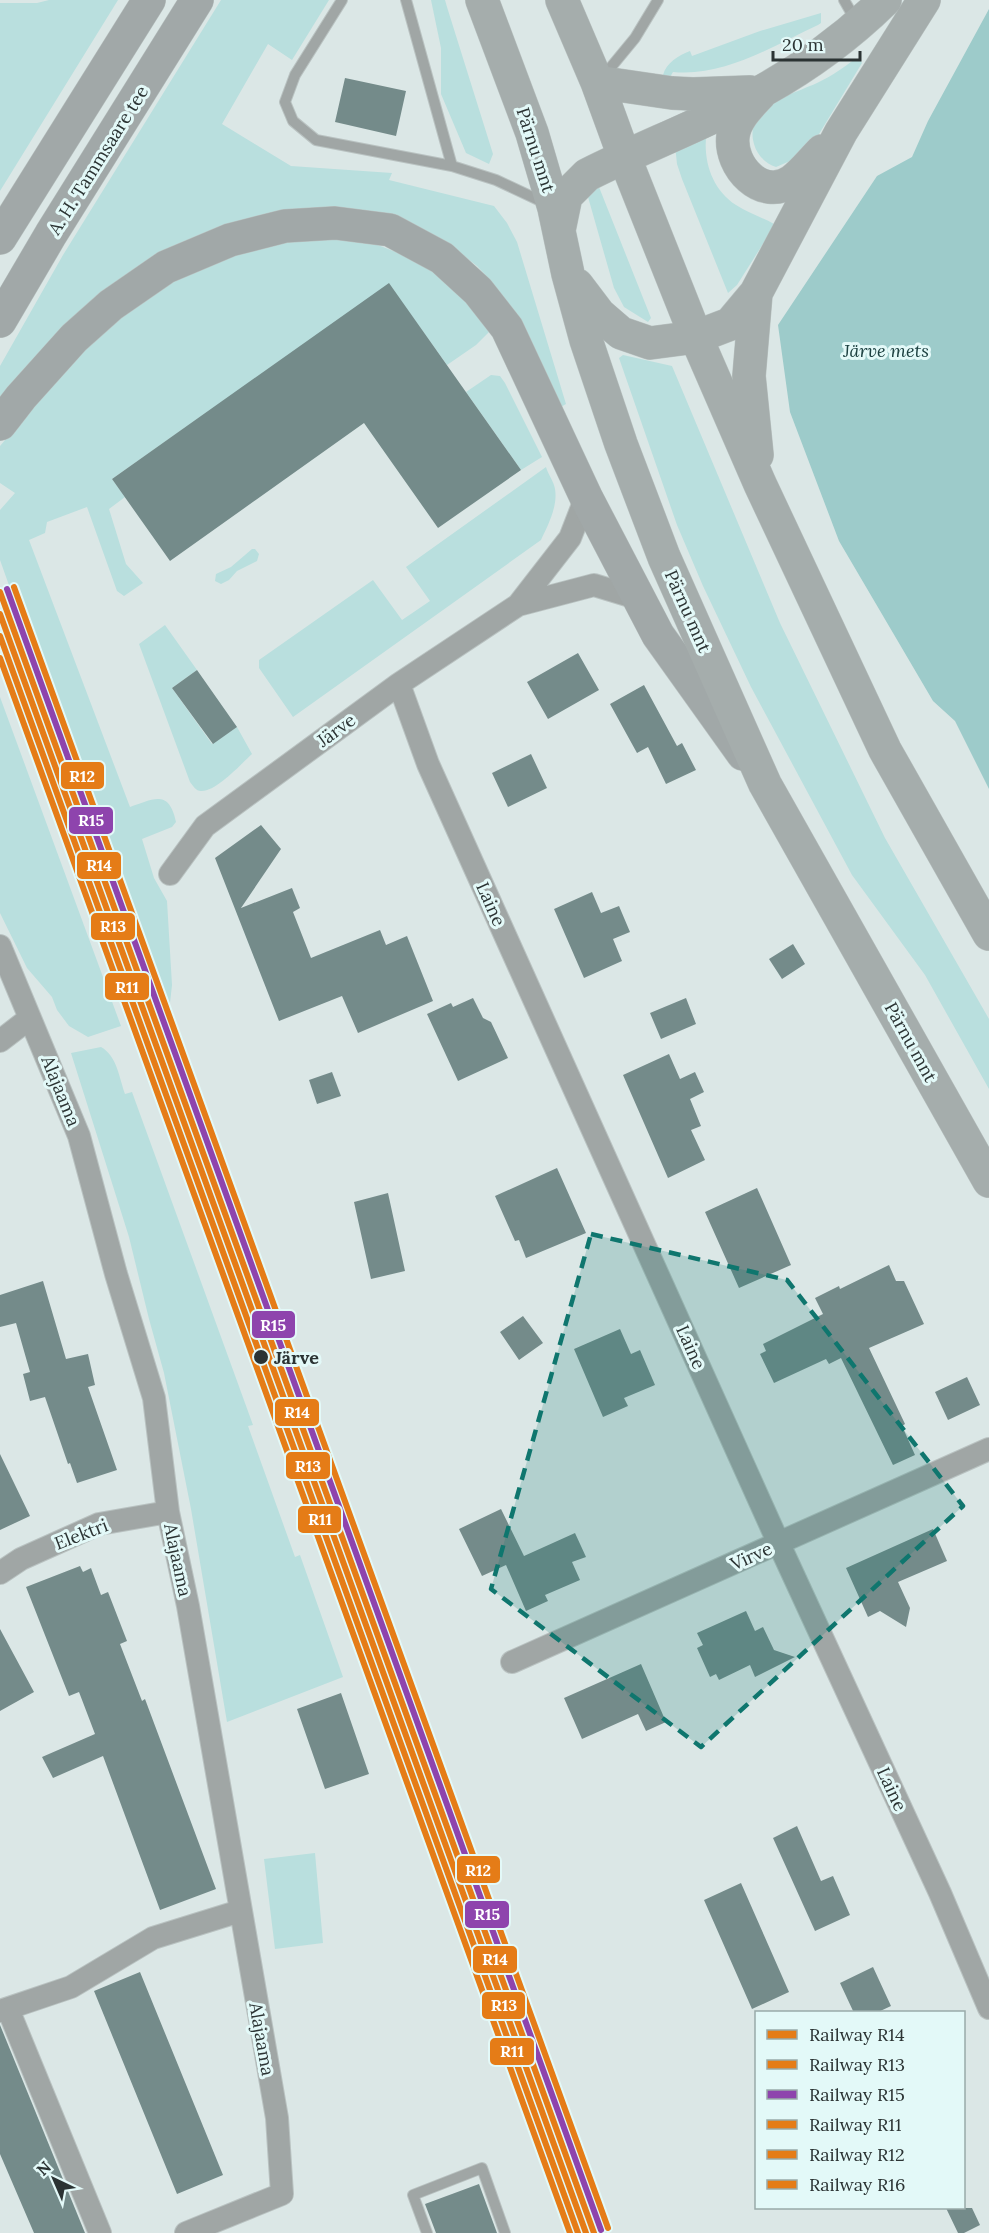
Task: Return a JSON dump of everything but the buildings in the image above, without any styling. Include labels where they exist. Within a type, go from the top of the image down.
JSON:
[{"type":"highway","name":"Pärnu mnt","points":[[482,0],[532,133],[557,219],[568,274],[586,340],[621,444],[664,557],[765,784],[989,1181]]},
{"type":"highway","points":[[562,0],[597,82],[696,337],[760,484],[885,750],[989,934]]},
{"type":"highway","points":[[557,219],[566,196],[587,175],[763,91],[820,56],[852,13],[885,0]]},
{"type":"highway","points":[[568,274],[599,314],[621,333],[650,343],[696,337],[730,324],[756,293],[841,132],[924,0]]},
{"type":"highway","points":[[597,82],[693,94],[763,91]]},
{"type":"highway","points":[[763,91],[741,116],[733,135],[733,153],[738,164],[745,175],[755,182],[767,186],[779,186],[791,181],[841,132]]},
{"type":"highway","points":[[756,293],[749,376],[760,484]]},
{"type":"main road","points":[[0,238],[149,0]]},
{"type":"main road","name":"A. H. Tammsaare tee","points":[[0,321],[51,234],[197,0]]},
{"type":"main road","points":[[0,424],[74,338],[111,305],[166,267],[230,240],[285,226],[335,223],[390,230],[442,258],[478,291],[507,328],[586,497],[658,635],[765,784]]},
{"type":"street","name":"Järve","points":[[170,874],[205,826],[399,684],[518,605],[570,538],[586,497]]},
{"type":"street","name":"Järve","points":[[518,605],[594,585],[640,599]]},
{"type":"street","name":"Laine","points":[[399,684],[428,764],[779,1544],[935,1882],[989,2008]]},
{"type":"street","name":"Alajaama","points":[[0,946],[80,1136],[116,1274],[154,1398],[168,1512],[188,1606],[277,2118],[282,2194],[196,2231]]},
{"type":"street","points":[[0,1041],[30,1018]]},
{"type":"street","name":"Virve","points":[[512,1662],[989,1449]]},
{"type":"street","name":"Elektri","points":[[0,1574],[21,1559],[99,1524],[168,1512]]},
{"type":"street","points":[[100,2233],[4,2010],[71,1987],[153,1938],[240,1911]]},
{"type":"lane","points":[[342,0],[295,75],[285,102],[293,121],[316,140],[452,166],[496,180],[557,219]]},
{"type":"lane","points":[[406,0],[452,166]]},
{"type":"lane","points":[[597,82],[634,38],[658,0]]},
{"type":"lane","points":[[427,2233],[413,2195],[482,2168],[505,2233]]},
{"type":"highlighted area","points":[[591,1234],[787,1280],[963,1506],[701,1747],[491,1589]]},
{"type":"shaded area","points":[[49,0],[118,0],[0,191],[0,3],[37,3]]},
{"type":"shaded area","points":[[221,0],[329,0],[292,60],[268,44],[222,124],[291,166],[392,173],[389,180],[494,206],[507,223],[517,242],[566,404],[559,408],[504,301],[491,281],[477,266],[451,246],[283,210],[223,225],[178,244],[130,272],[88,305],[0,406],[0,366],[63,255]]},
{"type":"shaded area","points":[[431,0],[445,0],[493,154],[489,164],[466,153],[441,94],[441,48]]},
{"type":"shaded area","points":[[821,13],[821,23],[818,25],[748,58],[711,70],[673,72],[670,77],[663,75],[674,60],[690,51],[692,56],[760,31]]},
{"type":"shaded area","points":[[855,59],[862,63],[816,139],[811,138],[790,161],[776,167],[765,161],[755,148],[753,131],[756,120],[763,110],[829,77]]},
{"type":"shaded area","points":[[707,130],[707,162],[720,190],[736,205],[774,224],[737,285],[728,293],[677,164],[675,145]]},
{"type":"shaded area","points":[[597,182],[651,318],[648,322],[624,307],[614,288],[588,197]]},
{"type":"shaded area","points":[[321,237],[373,243],[416,260],[449,283],[478,310],[490,331],[476,345],[447,365],[389,284],[112,479],[125,497],[109,509],[126,564],[143,583],[124,596],[117,591],[87,507],[47,522],[45,533],[29,540],[130,807],[159,799],[169,804],[173,811],[176,822],[172,827],[142,839],[154,878],[167,901],[172,985],[170,1003],[161,1012],[0,560],[0,510],[15,493],[0,483],[0,446],[88,343],[149,294],[228,253],[281,241]]},
{"type":"shaded area","points":[[623,355],[672,366],[780,623],[885,838],[989,1019],[989,1089],[925,975],[852,875],[751,687],[677,525],[619,358]]},
{"type":"shaded area","points":[[491,375],[500,376],[505,383],[542,457],[521,470],[466,392]]},
{"type":"shaded area","points":[[546,467],[556,495],[552,515],[541,540],[293,717],[259,668],[259,660],[373,580],[402,620],[430,601],[406,567]]},
{"type":"shaded area","points":[[252,549],[259,554],[257,561],[237,571],[229,580],[221,584],[215,581],[216,574],[231,567]]},
{"type":"shaded area","points":[[165,625],[197,670],[172,688],[212,744],[237,727],[252,754],[228,777],[207,790],[198,790],[190,782],[139,644]]},
{"type":"shaded area","points":[[0,697],[121,1026],[88,1037],[69,1026],[57,1010],[52,997],[27,968],[0,913]]},
{"type":"shaded area","points":[[101,1047],[114,1061],[125,1094],[132,1092],[253,1425],[248,1426],[295,1557],[300,1555],[343,1677],[227,1722],[191,1509],[164,1373],[129,1237],[71,1053]]},
{"type":"shaded area","points":[[315,1853],[323,1943],[275,1949],[264,1859]]},
{"type":"green space","name":"Järve mets","points":[[989,9],[989,789],[955,721],[933,701],[839,541],[790,412],[778,325],[877,176],[912,157],[928,121]]},
{"type":"rail line","name":"R12","points":[[14,587],[608,2228]]},
{"type":"rail line","name":"R15","points":[[7,589],[601,2230]]},
{"type":"rail line","name":"R14","points":[[0,592],[594,2233]]},
{"type":"rail line","name":"R13","points":[[0,614],[586,2233]]},
{"type":"rail line","name":"R11","points":[[0,636],[578,2233]]},
{"type":"rail line","name":"R16","points":[[0,658],[570,2233]]},
{"type":"place","name":"Järve","points":[[261,1357]]}]
